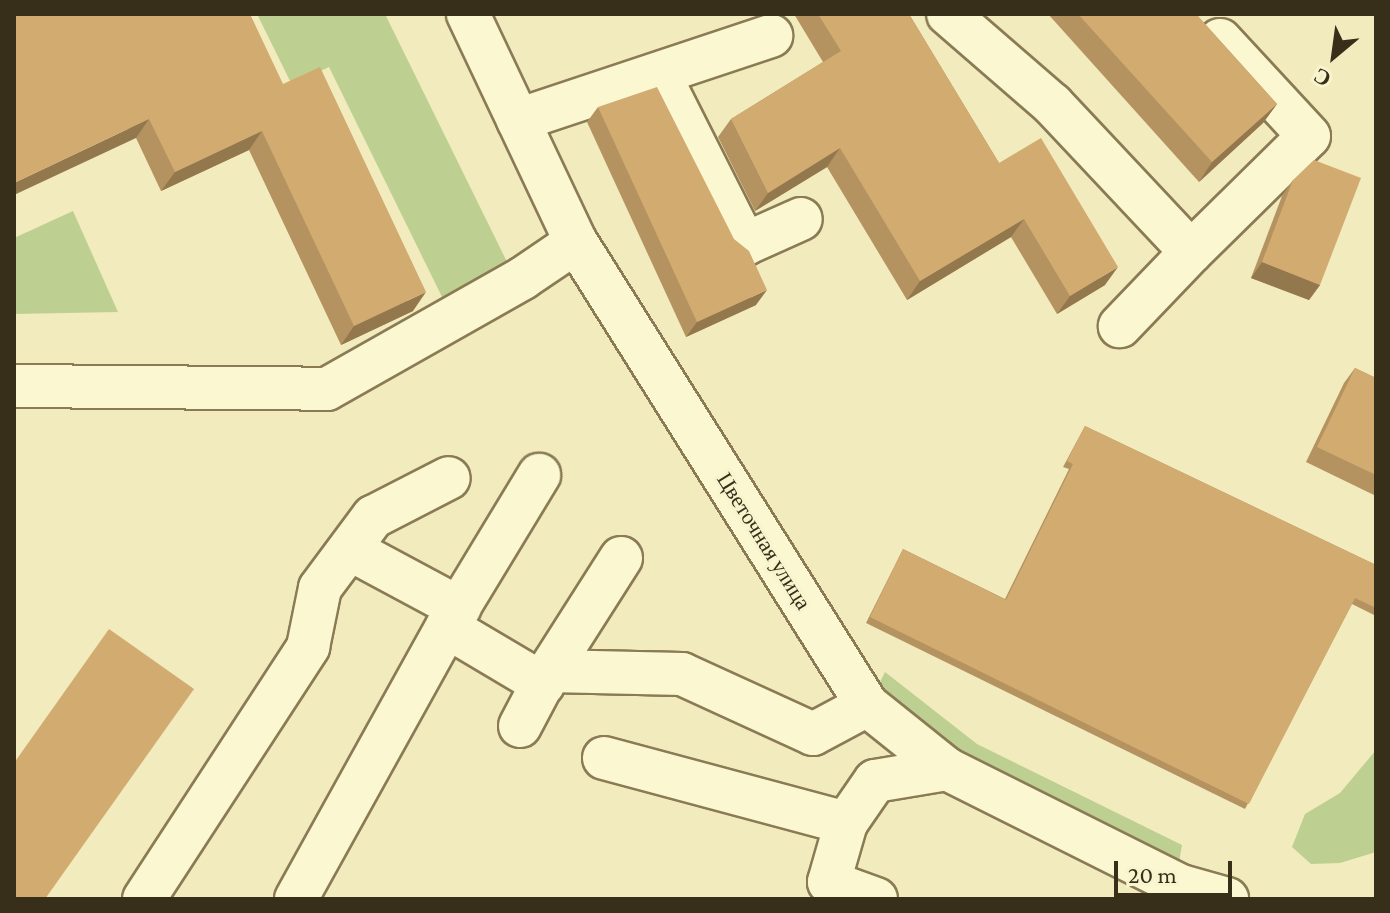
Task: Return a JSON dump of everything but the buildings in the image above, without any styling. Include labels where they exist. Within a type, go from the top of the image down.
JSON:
[{"type":"street","points":[[948,14],[1052,104],[1191,252]]},
{"type":"street","name":"Цветочная улица","points":[[475,16],[518,120],[576,242],[867,705],[947,769],[1181,886],[1227,899]]},
{"type":"street","points":[[518,120],[771,36]]},
{"type":"street","points":[[1120,326],[1309,136],[1220,40]]},
{"type":"street","points":[[659,74],[745,244],[801,219]]},
{"type":"street","points":[[14,386],[327,389],[523,278],[576,242]]},
{"type":"street","points":[[296,899],[453,618],[539,475]]},
{"type":"street","points":[[144,899],[308,647],[320,588],[373,517],[449,478]]},
{"type":"street","points":[[351,550],[546,678],[682,674],[813,734],[867,705]]},
{"type":"street","points":[[520,726],[546,678],[621,558]]},
{"type":"street","points":[[604,758],[846,823]]},
{"type":"street","points":[[876,899],[829,882],[846,823],[875,781],[947,769]]},
{"type":"green space","points":[[257,14],[385,14],[512,272],[446,305],[329,67],[292,85]]},
{"type":"green space","points":[[73,211],[118,312],[14,314],[14,238]]},
{"type":"green space","points":[[885,672],[977,744],[1182,845],[1179,863],[957,756],[878,686]]},
{"type":"green space","points":[[1376,750],[1376,852],[1340,863],[1311,864],[1292,847],[1305,814],[1340,793]]}]
